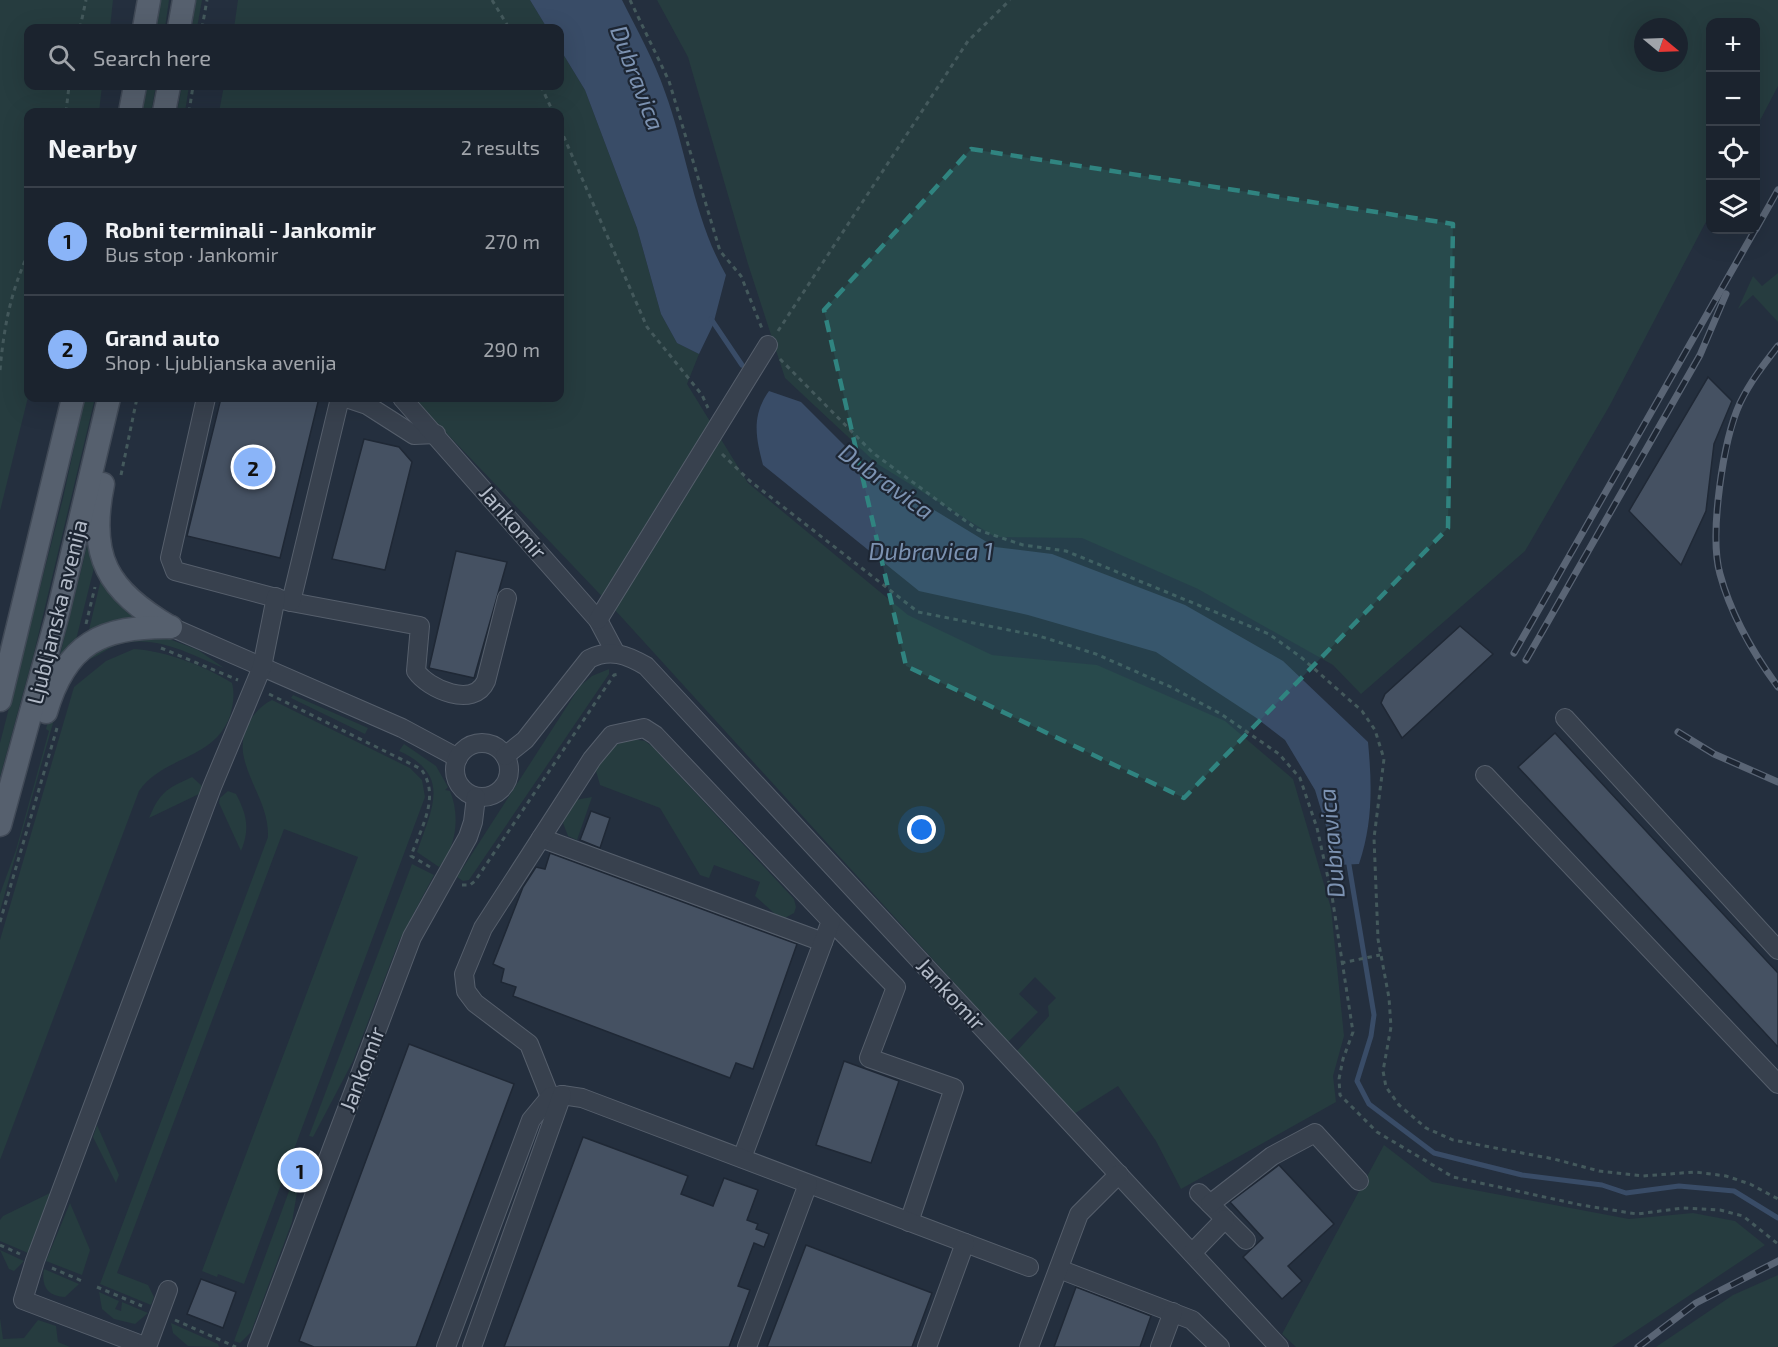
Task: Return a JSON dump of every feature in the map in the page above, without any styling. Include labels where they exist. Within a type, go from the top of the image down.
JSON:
[{"type":"main road","points":[[145,24],[149,0]]},
{"type":"main road","points":[[180,24],[184,0]]},
{"type":"main road","points":[[131,108],[134,90]]},
{"type":"main road","points":[[165,108],[168,90]]},
{"type":"main road","name":"Ljubljanska avenija","points":[[0,700],[73,402]]},
{"type":"main road","name":"Ljubljanska avenija","points":[[1,821],[57,617],[109,402]]},
{"type":"main road","points":[[110,402],[110,452],[97,521],[103,560],[123,593],[146,613],[171,627]]},
{"type":"main road","points":[[1,821],[28,772],[52,690],[69,660],[80,649],[113,631],[141,627],[171,627]]},
{"type":"street","points":[[598,620],[715,435],[768,345]]},
{"type":"street","points":[[205,402],[170,558],[175,571],[284,599],[420,626],[416,671],[423,682],[458,694],[472,695],[482,689],[507,598]]},
{"type":"street","points":[[168,1290],[147,1347],[22,1300],[34,1261],[208,798],[262,667],[284,599],[338,402]]},
{"type":"street","points":[[358,402],[367,405],[414,435],[436,434]]},
{"type":"street","name":"Jankomir","points":[[406,402],[598,620],[615,652],[636,661],[656,675],[1279,1347]]},
{"type":"street","points":[[171,627],[402,728],[458,758]]},
{"type":"street","points":[[505,756],[525,740],[540,723],[585,663],[603,653],[615,652]]},
{"type":"street","points":[[1565,718],[1778,950]]},
{"type":"street","points":[[472,1347],[556,1096],[529,1044],[475,1003],[466,991],[464,974],[483,928],[592,759],[612,735],[644,728],[655,735],[896,987],[869,1058],[954,1088],[909,1222]]},
{"type":"street","points":[[477,744],[494,746],[505,756],[509,767],[505,785],[491,796],[476,797],[459,785],[455,768],[458,758],[469,747],[477,744]]},
{"type":"street","points":[[1485,775],[1778,1084]]},
{"type":"street","name":"Jankomir","points":[[257,1347],[412,938],[468,837],[475,814],[476,797]]},
{"type":"street","points":[[541,838],[823,942]]},
{"type":"street","points":[[742,1158],[831,921]]},
{"type":"street","points":[[446,1347],[531,1120],[556,1096],[582,1098],[1029,1267]]},
{"type":"street","points":[[1246,1240],[1205,1199],[1272,1156],[1315,1133],[1359,1181]]},
{"type":"street","points":[[1029,1347],[1079,1214],[1119,1174]]},
{"type":"street","points":[[747,1347],[808,1184]]},
{"type":"street","points":[[1192,1253],[1225,1219]]},
{"type":"street","points":[[927,1347],[965,1243]]},
{"type":"street","points":[[1059,1269],[1192,1320],[1220,1347]]},
{"type":"street","points":[[1160,1347],[1173,1312]]},
{"type":"path","points":[[81,24],[86,0]]},
{"type":"path","points":[[203,24],[207,0]]},
{"type":"path","points":[[492,0],[507,24]]},
{"type":"path","points":[[630,0],[669,81],[720,250],[741,276],[768,345],[873,453],[978,530],[1023,545],[1066,551],[1269,634],[1302,658],[1362,711],[1375,730],[1384,759],[1374,838],[1381,955],[1391,1028],[1383,1071],[1386,1087],[1399,1105],[1426,1128],[1453,1140],[1554,1159],[1599,1171],[1643,1176],[1695,1172],[1726,1176],[1750,1184],[1778,1199]]},
{"type":"path","points":[[768,345],[968,41],[1010,0]]},
{"type":"path","points":[[66,108],[69,90]]},
{"type":"path","points":[[190,108],[192,90]]},
{"type":"path","points":[[543,90],[551,108]]},
{"type":"path","points":[[564,137],[647,327],[702,395],[715,435],[750,481],[918,612],[1039,636],[1096,654],[1172,687],[1221,714],[1279,754],[1300,778],[1317,828],[1332,896],[1341,963],[1351,1011],[1353,1032],[1342,1059],[1339,1079],[1340,1095],[1377,1132],[1453,1177],[1581,1205],[1637,1214],[1683,1208],[1720,1210],[1743,1216],[1778,1244]]},
{"type":"path","points":[[0,370],[5,326],[14,285],[24,263]]},
{"type":"path","points":[[120,479],[136,402]]},
{"type":"path","points":[[85,626],[97,581]]},
{"type":"path","points":[[152,646],[228,675],[421,769],[429,784],[430,802],[411,856],[437,871]]},
{"type":"path","points":[[454,881],[464,886],[475,881],[614,675],[628,676]]},
{"type":"path","points":[[0,922],[59,722]]},
{"type":"path","points":[[1341,963],[1381,955]]},
{"type":"path","points":[[0,1245],[27,1257]]},
{"type":"path","points":[[42,1264],[82,1281]]},
{"type":"path","points":[[97,1287],[150,1310]]},
{"type":"path","points":[[168,1317],[236,1347]]},
{"type":"highlighted area","points":[[971,149],[1453,224],[1448,528],[1184,798],[906,666],[824,310]]},
{"type":"green space","points":[[0,0],[113,0],[110,24],[24,24],[24,90],[102,90],[99,108],[24,108],[24,402],[27,402],[0,511]]},
{"type":"green space","points":[[160,0],[169,0],[166,24],[157,24]]},
{"type":"green space","points":[[196,0],[202,0],[198,24],[193,24]]},
{"type":"green space","points":[[238,0],[530,0],[545,24],[235,24]]},
{"type":"green space","points":[[657,0],[1778,0],[1778,86],[1760,120],[1760,18],[1706,18],[1706,222],[1610,405],[1525,551],[1361,694],[1333,665],[1198,589],[1082,538],[995,537],[876,463],[785,378],[748,264],[688,57]]},
{"type":"green space","points":[[564,56],[585,90],[637,228],[661,314],[677,343],[699,354],[687,384],[748,483],[908,615],[992,655],[1097,665],[1225,721],[1293,779],[1331,908],[1344,1036],[1333,1076],[1336,1102],[1181,1189],[1156,1141],[1118,1086],[1074,1114],[1017,1051],[1049,1016],[1048,1006],[1056,998],[1035,977],[1019,994],[1038,1012],[1008,1042],[615,610],[417,402],[564,402],[564,108],[220,108],[223,90],[564,90]]},
{"type":"green space","points":[[146,90],[155,90],[152,108],[143,108]]},
{"type":"green space","points":[[181,90],[188,90],[186,108],[178,108]]},
{"type":"green space","points":[[1778,273],[1778,322],[1753,295],[1738,309],[1753,276],[1762,286]]},
{"type":"green space","points":[[84,402],[94,402],[34,653],[0,777],[0,743],[63,498]]},
{"type":"green space","points":[[87,546],[89,546],[95,564],[75,644],[59,659]]},
{"type":"green space","points":[[101,579],[135,620],[88,634]]},
{"type":"green space","points":[[164,637],[198,650],[224,668],[185,651],[158,643],[145,642],[117,645],[84,660],[105,643]]},
{"type":"green space","points":[[134,649],[185,660],[232,683],[233,700],[230,716],[212,741],[201,750],[161,771],[139,791],[0,1160],[0,940],[74,687],[106,661]]},
{"type":"green space","points":[[609,669],[609,674],[469,880],[463,881],[457,877],[580,686],[592,676]]},
{"type":"green space","points":[[66,677],[0,911],[0,894],[16,850],[49,731],[46,729],[51,710]]},
{"type":"green space","points":[[293,695],[368,728],[365,734],[291,698]]},
{"type":"green space","points":[[272,700],[410,768],[422,780],[425,797],[244,1284],[218,1274],[217,1277],[202,1271],[358,857],[284,829],[117,1273],[148,1285],[154,1297],[151,1305],[100,1284],[268,837],[266,816],[247,768],[243,741],[248,724],[258,710]]},
{"type":"green space","points":[[633,739],[645,741],[653,747],[794,899],[796,907],[794,913],[785,918],[775,914],[755,896],[760,882],[714,865],[709,878],[700,875],[660,808],[600,785],[596,771],[602,759],[615,746]]},
{"type":"green space","points":[[404,744],[436,766],[448,787],[445,790],[450,791],[453,800],[456,820],[453,840],[450,850],[439,867],[417,852],[428,821],[434,794],[432,782],[426,771],[416,760],[399,751]]},
{"type":"green space","points":[[192,777],[202,786],[199,794],[149,818],[165,792]]},
{"type":"green space","points":[[228,791],[236,794],[245,815],[246,836],[241,851],[219,803],[220,798]]},
{"type":"green space","points":[[592,797],[577,840],[568,836],[563,823],[575,800]]},
{"type":"green space","points":[[412,864],[434,875],[399,941],[353,1061],[313,1137],[309,1136]]},
{"type":"green space","points":[[97,1125],[119,1175],[116,1183],[93,1137]]},
{"type":"green space","points":[[1384,1145],[1432,1182],[1629,1219],[1693,1213],[1735,1221],[1765,1245],[1612,1347],[1296,1347],[1282,1334]]},
{"type":"green space","points":[[299,1181],[292,1222],[251,1332],[240,1343],[234,1341],[292,1183]]},
{"type":"green space","points":[[50,1193],[28,1253],[0,1241],[0,1220],[3,1216]]},
{"type":"green space","points":[[70,1203],[90,1250],[82,1275],[46,1261]]},
{"type":"green space","points":[[0,1250],[24,1261],[14,1271],[9,1269]]},
{"type":"green space","points":[[44,1269],[79,1284],[65,1297],[54,1295],[47,1289],[43,1280]]},
{"type":"green space","points":[[1778,1275],[1778,1347],[1656,1347],[1733,1295]]},
{"type":"green space","points":[[99,1292],[119,1301],[115,1309],[121,1311],[122,1302],[148,1313],[135,1324],[114,1319],[102,1309]]},
{"type":"green space","points":[[0,1318],[3,1339],[24,1338],[38,1320],[56,1326],[58,1342],[70,1347],[0,1347]]},
{"type":"green space","points":[[171,1323],[218,1344],[219,1347],[188,1346],[173,1333]]},
{"type":"water","points":[[530,0],[622,0],[651,57],[673,115],[698,208],[715,254],[726,275],[713,325],[699,354],[677,343],[661,314],[637,228],[585,90],[564,56],[564,24],[545,24]]},
{"type":"water","name":"Dubravica 1","points":[[769,391],[801,402],[870,471],[995,547],[1052,554],[1185,605],[1283,661],[1368,742],[1369,818],[1359,864],[1338,865],[1315,790],[1285,740],[1255,717],[1156,652],[1028,615],[919,591],[763,465],[758,446],[757,418],[763,400]]},
{"type":"building","points":[[1708,377],[1732,401],[1714,444],[1706,511],[1681,565],[1629,511]]},
{"type":"building","points":[[220,402],[318,402],[280,558],[187,536]]},
{"type":"building","points":[[364,439],[399,447],[412,462],[385,570],[332,559]]},
{"type":"building","points":[[456,551],[507,562],[474,678],[429,668]]},
{"type":"building","points":[[1460,626],[1493,654],[1402,738],[1381,703],[1385,694]]},
{"type":"building","points":[[1555,733],[1778,973],[1778,1047],[1518,767]]},
{"type":"building","points":[[591,811],[610,818],[600,848],[580,840]]},
{"type":"building","points":[[550,853],[797,944],[753,1069],[736,1063],[730,1078],[513,996],[516,987],[501,982],[504,969],[493,964],[523,887],[536,867],[545,869]]},
{"type":"building","points":[[409,1044],[514,1084],[416,1347],[314,1347],[299,1341]]},
{"type":"building","points":[[844,1061],[899,1081],[871,1163],[816,1145]]},
{"type":"building","points":[[583,1137],[688,1176],[681,1194],[713,1206],[724,1178],[758,1190],[747,1220],[758,1224],[756,1229],[769,1234],[764,1247],[754,1243],[738,1286],[750,1290],[729,1347],[504,1347]]},
{"type":"building","points":[[1279,1165],[1334,1224],[1288,1266],[1302,1281],[1282,1299],[1243,1257],[1263,1238],[1230,1202]]},
{"type":"building","points":[[806,1245],[932,1293],[912,1347],[767,1347]]},
{"type":"building","points":[[201,1279],[236,1292],[223,1328],[187,1314]]},
{"type":"building","points":[[1076,1287],[1151,1316],[1140,1347],[1054,1347]]},
{"type":"waterway","name":"Dubravica","points":[[711,319],[742,365]]},
{"type":"waterway","name":"Dubravica","points":[[1348,859],[1374,1015],[1371,1036],[1357,1081],[1369,1104],[1434,1153],[1522,1175],[1602,1185],[1626,1193],[1679,1186],[1734,1191],[1778,1218]]},
{"type":"railway","points":[[1760,222],[1778,190]]},
{"type":"railway","points":[[1514,653],[1753,234]]},
{"type":"railway","points":[[1526,660],[1700,355],[1726,294]]},
{"type":"railway","points":[[1778,346],[1748,388],[1734,419],[1723,463],[1716,536],[1720,574],[1730,604],[1760,661],[1778,687]]},
{"type":"railway","points":[[1678,732],[1714,754],[1778,782]]},
{"type":"railway","points":[[1638,1347],[1696,1303],[1778,1261]]},
{"type":"place","name":"Grand auto","points":[[253,467]]},
{"type":"place","name":"Robni terminali - Jankomir","points":[[300,1170]]}]
